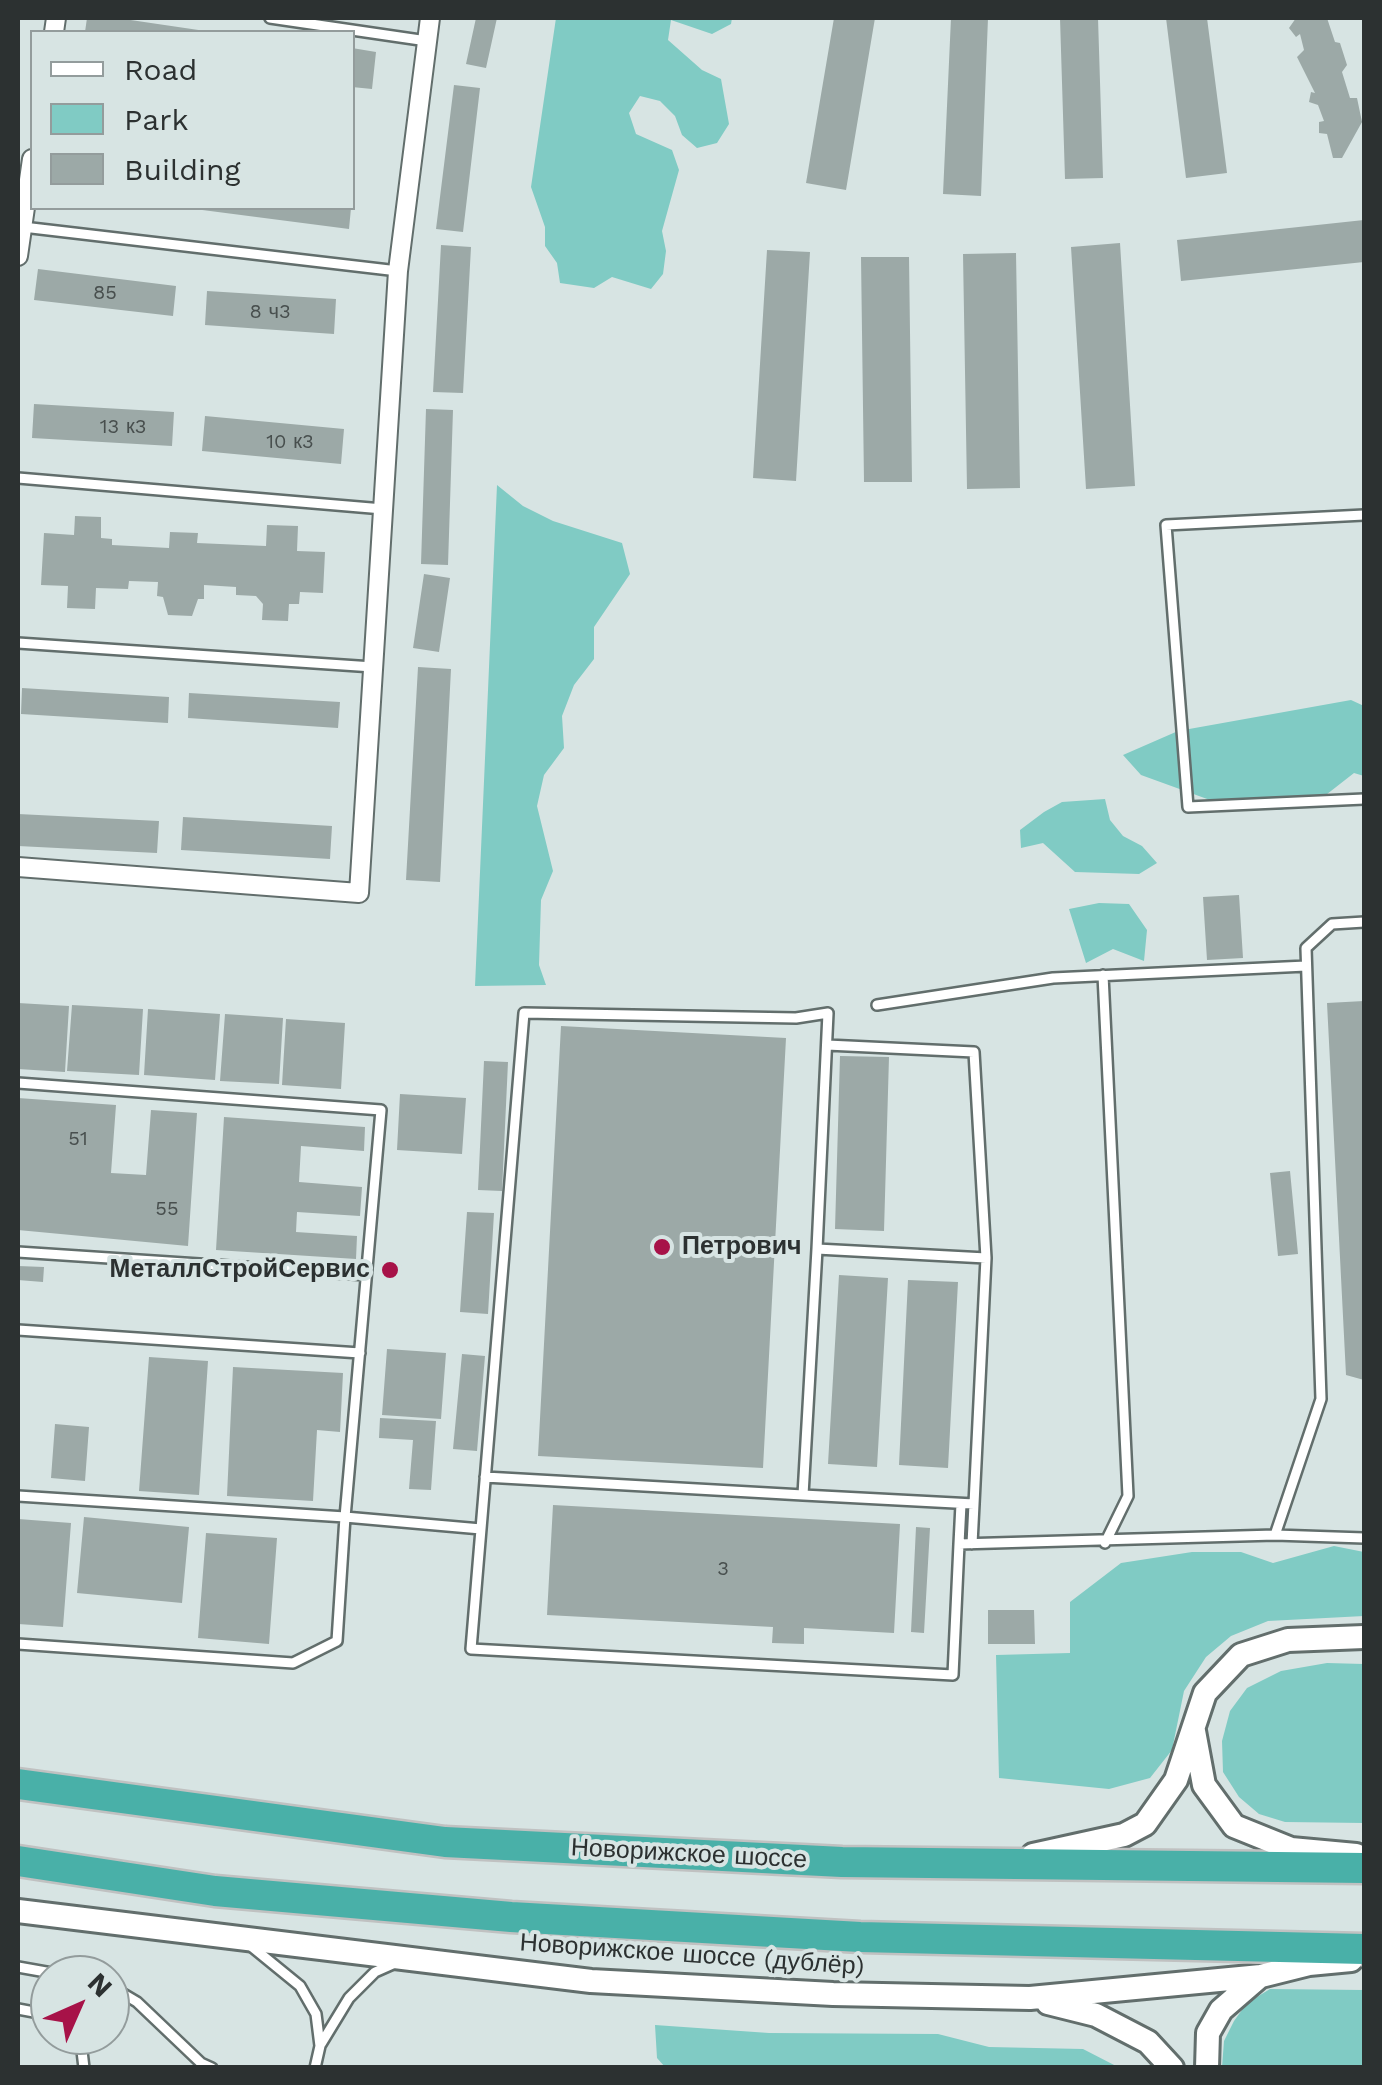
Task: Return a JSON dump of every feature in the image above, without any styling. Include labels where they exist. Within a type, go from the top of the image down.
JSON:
[{"type":"highway","name":"Новорижское шоссе","points":[[18,1784],[445,1842],[842,1862],[1364,1868]]},
{"type":"highway","points":[[18,1861],[215,1892],[564,1921],[860,1937],[1364,1949]]},
{"type":"street","points":[[18,868],[359,893],[398,271],[430,18]]},
{"type":"street","points":[[18,256],[30,171]]},
{"type":"street","points":[[1000,1862],[1108,1840],[1145,1824],[1176,1780],[1204,1692],[1242,1655],[1288,1640],[1364,1637]]},
{"type":"street","points":[[1194,1724],[1204,1785],[1234,1826],[1290,1849],[1364,1856]]},
{"type":"street","name":"Новорижское шоссе (дублёр)","points":[[18,1911],[244,1942],[610,1982],[833,1994],[1030,1998],[1261,1976],[1309,1964],[1364,1959]]},
{"type":"street","points":[[1207,2068],[1208,2033],[1221,2010],[1261,1976]]},
{"type":"street","points":[[1030,1998],[1096,2015],[1148,2042],[1172,2068]]},
{"type":"lane","points":[[270,18],[352,30]]},
{"type":"lane","points":[[355,30],[427,41]]},
{"type":"lane","points":[[21,227],[398,271]]},
{"type":"lane","points":[[18,478],[384,508]]},
{"type":"lane","points":[[1364,515],[1166,526],[1188,807],[1364,799]]},
{"type":"lane","points":[[18,643],[374,667]]},
{"type":"lane","points":[[1275,1535],[1321,1398],[1306,948],[1332,924],[1364,922]]},
{"type":"lane","points":[[877,1005],[1053,978],[1306,966]]},
{"type":"lane","points":[[1103,976],[1128,1496],[1105,1542]]},
{"type":"lane","points":[[803,1495],[828,1013],[796,1018],[524,1013],[471,1649],[953,1675],[961,1504]]},
{"type":"lane","points":[[827,1045],[974,1052],[986,1258],[972,1544]]},
{"type":"lane","points":[[18,1084],[380,1110],[337,1641],[294,1662],[18,1644]]},
{"type":"lane","points":[[817,1249],[986,1258]]},
{"type":"lane","points":[[18,1252],[366,1275]]},
{"type":"lane","points":[[18,1330],[360,1353]]},
{"type":"lane","points":[[485,1477],[974,1504]]},
{"type":"lane","points":[[18,1496],[481,1528]]},
{"type":"lane","points":[[959,1544],[1275,1535],[1364,1538]]},
{"type":"lane","points":[[244,1942],[300,1986],[316,2014],[320,2046]]},
{"type":"lane","points":[[315,2068],[320,2046],[349,1998],[376,1972],[407,1958]]},
{"type":"lane","points":[[130,1998],[201,2063],[212,2068]]},
{"type":"green space","points":[[556,18],[732,18],[731,24],[712,34],[671,20],[668,40],[702,70],[721,79],[729,124],[717,143],[697,148],[682,135],[675,116],[660,101],[640,96],[629,113],[636,134],[672,150],[679,170],[662,231],[666,251],[663,274],[651,289],[612,277],[594,288],[560,283],[557,263],[545,246],[545,227],[531,187]]},
{"type":"green space","points":[[497,485],[523,506],[553,521],[622,543],[630,574],[594,627],[594,659],[574,685],[562,716],[564,748],[544,775],[537,806],[553,871],[541,900],[539,965],[546,985],[475,986]]},
{"type":"green space","points":[[1351,700],[1364,706],[1364,776],[1354,773],[1322,798],[1281,810],[1232,808],[1141,775],[1123,755],[1178,731]]},
{"type":"green space","points":[[1105,799],[1110,820],[1123,836],[1142,846],[1157,863],[1139,874],[1075,872],[1043,843],[1021,848],[1020,830],[1044,812],[1062,802]]},
{"type":"green space","points":[[1099,903],[1129,904],[1147,930],[1144,961],[1113,949],[1086,963],[1069,909]]},
{"type":"green space","points":[[1334,1546],[1364,1552],[1364,1616],[1268,1621],[1231,1636],[1206,1657],[1184,1691],[1172,1750],[1150,1778],[1109,1789],[999,1778],[996,1655],[1070,1653],[1070,1602],[1121,1563],[1192,1552],[1241,1552],[1273,1563]]},
{"type":"green space","points":[[1327,1663],[1364,1664],[1364,1823],[1285,1822],[1259,1814],[1239,1797],[1223,1772],[1222,1741],[1230,1711],[1247,1688],[1281,1671]]},
{"type":"green space","points":[[1270,1989],[1364,1990],[1364,2067],[1222,2067],[1224,2041],[1234,2021],[1247,2003]]},
{"type":"green space","points":[[655,2025],[769,2033],[938,2034],[989,2047],[1083,2049],[1118,2067],[665,2067],[657,2058]]},
{"type":"building","points":[[87,18],[117,18],[198,30],[85,30]]},
{"type":"building","points":[[476,18],[497,18],[486,68],[466,64]]},
{"type":"building","points":[[834,18],[875,18],[846,190],[806,183]]},
{"type":"building","points":[[951,18],[988,18],[981,196],[943,194]]},
{"type":"building","points":[[1060,18],[1098,18],[1103,178],[1065,179]]},
{"type":"building","points":[[1166,18],[1207,18],[1227,173],[1186,178]]},
{"type":"building","points":[[1296,18],[1327,18],[1335,42],[1340,43],[1347,65],[1342,72],[1350,98],[1357,98],[1362,122],[1342,158],[1333,158],[1327,134],[1319,133],[1319,122],[1324,121],[1318,105],[1309,102],[1311,92],[1315,93],[1297,57],[1304,50],[1300,34],[1296,37],[1289,28]]},
{"type":"building","points":[[355,48],[376,52],[372,89],[355,87]]},
{"type":"building","points":[[454,85],[480,88],[463,232],[436,229]]},
{"type":"building","points":[[202,210],[351,210],[349,229]]},
{"type":"building","points":[[1364,220],[1364,262],[1181,281],[1177,240]]},
{"type":"building","points":[[1120,243],[1135,486],[1086,489],[1071,247]]},
{"type":"building","points":[[441,245],[471,247],[463,393],[433,392]]},
{"type":"building","points":[[767,250],[810,252],[796,481],[753,478]]},
{"type":"building","points":[[1016,253],[1020,488],[967,489],[963,254]]},
{"type":"building","points":[[861,257],[909,257],[912,482],[864,482]]},
{"type":"building","points":[[38,269],[176,286],[173,316],[34,300]]},
{"type":"building","points":[[207,291],[336,299],[334,334],[205,325]]},
{"type":"building","points":[[34,404],[174,412],[172,446],[32,438]]},
{"type":"building","points":[[426,409],[453,410],[448,565],[421,564]]},
{"type":"building","points":[[205,416],[344,429],[341,464],[202,451]]},
{"type":"building","points":[[75,516],[101,517],[101,538],[112,539],[112,545],[169,548],[170,532],[198,533],[197,543],[266,546],[267,525],[298,526],[297,551],[325,552],[323,593],[300,592],[299,604],[289,604],[288,621],[262,620],[263,604],[256,596],[236,595],[236,587],[204,585],[204,599],[198,599],[192,616],[168,615],[163,597],[157,596],[158,582],[129,581],[128,589],[96,588],[95,609],[67,608],[68,586],[41,585],[44,533],[74,535]]},
{"type":"building","points":[[424,574],[450,578],[439,652],[413,648]]},
{"type":"building","points":[[418,667],[451,669],[440,882],[406,880]]},
{"type":"building","points":[[22,688],[169,697],[168,723],[21,714]]},
{"type":"building","points":[[189,693],[340,702],[338,728],[188,718]]},
{"type":"building","points":[[18,814],[159,821],[157,853],[18,846]]},
{"type":"building","points":[[183,817],[332,826],[330,859],[181,850]]},
{"type":"building","points":[[1239,895],[1243,958],[1207,960],[1203,897]]},
{"type":"building","points":[[1364,1001],[1364,1380],[1346,1375],[1327,1003]]},
{"type":"building","points":[[18,1003],[69,1006],[65,1072],[18,1069]]},
{"type":"building","points":[[72,1005],[143,1009],[139,1075],[67,1071]]},
{"type":"building","points":[[148,1009],[220,1014],[215,1080],[144,1075]]},
{"type":"building","points":[[225,1014],[283,1018],[279,1084],[220,1081]]},
{"type":"building","points":[[286,1019],[345,1023],[341,1089],[282,1085]]},
{"type":"building","name":"Петрович","points":[[561,1026],[786,1038],[763,1468],[538,1456]]},
{"type":"building","points":[[840,1056],[889,1057],[884,1231],[835,1229]]},
{"type":"building","points":[[484,1061],[508,1062],[502,1191],[478,1190]]},
{"type":"building","points":[[400,1094],[466,1098],[462,1154],[397,1150]]},
{"type":"building","points":[[18,1098],[116,1105],[111,1173],[146,1175],[151,1110],[197,1113],[188,1246],[18,1230]]},
{"type":"building","points":[[224,1117],[365,1127],[364,1151],[301,1146],[299,1182],[362,1187],[360,1216],[297,1212],[296,1232],[357,1236],[356,1259],[216,1250]]},
{"type":"building","points":[[1290,1171],[1298,1254],[1278,1256],[1270,1173]]},
{"type":"building","points":[[467,1212],[494,1213],[488,1314],[460,1312]]},
{"type":"building","points":[[18,1266],[44,1267],[43,1282],[18,1280]]},
{"type":"building","points":[[839,1275],[888,1278],[877,1467],[828,1464]]},
{"type":"building","points":[[908,1280],[958,1282],[948,1468],[899,1465]]},
{"type":"building","points":[[387,1349],[446,1353],[441,1419],[382,1415]]},
{"type":"building","points":[[462,1354],[485,1356],[477,1451],[453,1449]]},
{"type":"building","points":[[149,1357],[208,1361],[199,1495],[139,1491]]},
{"type":"building","points":[[233,1367],[343,1373],[340,1432],[317,1430],[313,1501],[227,1496]]},
{"type":"building","points":[[380,1418],[436,1421],[431,1490],[409,1489],[413,1440],[379,1438]]},
{"type":"building","points":[[55,1424],[89,1427],[85,1481],[51,1478]]},
{"type":"building","points":[[553,1505],[900,1524],[894,1633],[804,1628],[804,1644],[772,1643],[773,1627],[547,1615]]},
{"type":"building","points":[[84,1517],[189,1527],[182,1603],[77,1593]]},
{"type":"building","points":[[18,1519],[71,1523],[63,1627],[18,1624]]},
{"type":"building","points":[[916,1527],[930,1528],[924,1633],[911,1632]]},
{"type":"building","points":[[206,1533],[277,1538],[269,1644],[198,1638]]},
{"type":"building","points":[[988,1610],[1034,1610],[1035,1644],[988,1644]]},
{"type":"place","name":"Петрович","points":[[662,1247]]},
{"type":"place","name":"МеталлСтройСервис","points":[[390,1270]]}]
